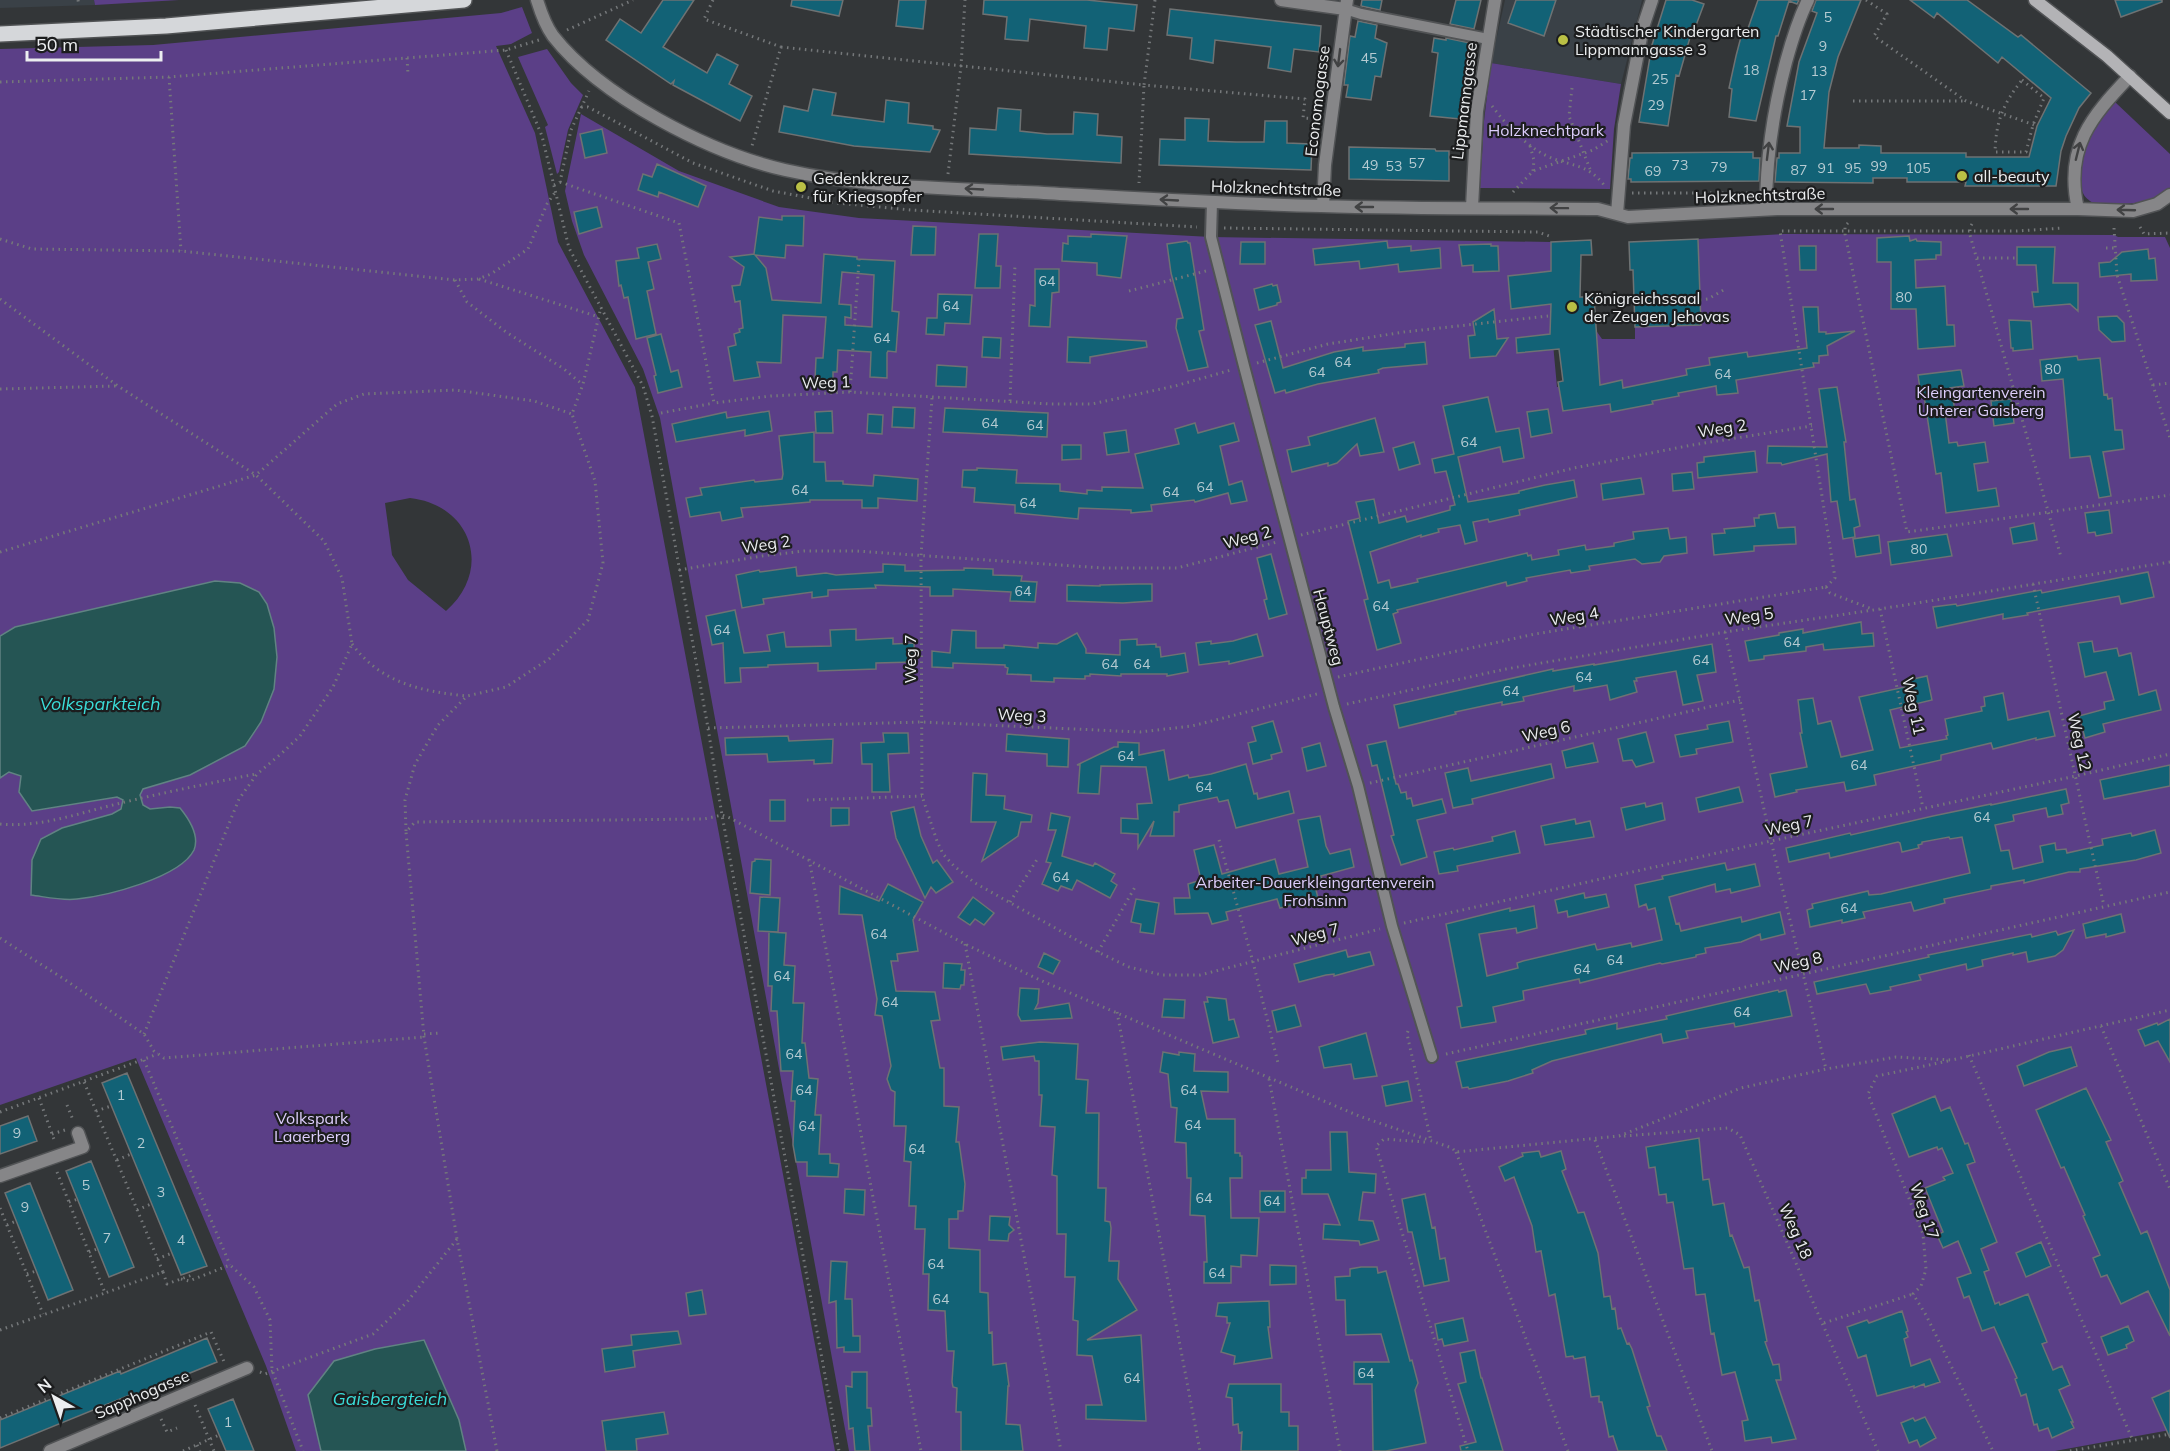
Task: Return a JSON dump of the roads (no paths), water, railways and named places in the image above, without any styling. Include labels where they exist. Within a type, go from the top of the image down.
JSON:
[{"type":"main road","points":[[0,34],[166,26],[464,0]]},
{"type":"main road","points":[[2039,1],[2130,76],[2170,113]]},
{"type":"street","name":"Holzknechtstraße","points":[[537,0],[542,16],[553,35],[595,78],[613,92],[692,137],[747,160],[785,171],[831,179],[947,188],[1212,202],[1323,206],[1598,209],[1628,217],[1766,209],[2133,211],[2157,204],[2170,195]]},
{"type":"street","points":[[1281,0],[1346,4]]},
{"type":"street","name":"Lippmanngasse","points":[[1472,207],[1473,162],[1480,91],[1495,0]]},
{"type":"street","points":[[1617,214],[1623,130],[1643,27],[1652,0]]},
{"type":"street","points":[[1766,209],[1767,155],[1775,104],[1798,20],[1808,0]]},
{"type":"street","name":"Economogasse","points":[[1323,206],[1325,165],[1346,4]]},
{"type":"street","points":[[2078,209],[2073,185],[2074,164],[2079,143],[2100,107],[2130,76]]},
{"type":"street","points":[[0,1176],[83,1147],[78,1133]]},
{"type":"street","name":"Sapphogasse","points":[[50,1451],[247,1368]]},
{"type":"lane","points":[[1346,4],[1361,14],[1488,39]]},
{"type":"lane","name":"Hauptweg","points":[[1212,202],[1211,237],[1244,366],[1334,707],[1358,786],[1392,926],[1432,1057]]},
{"type":"water","name":"Volksparkteich","points":[[215,581],[240,583],[259,592],[267,604],[274,628],[277,657],[274,689],[261,722],[245,746],[190,775],[143,789],[140,795],[143,805],[150,809],[180,808],[195,833],[194,850],[174,869],[123,890],[72,899],[31,895],[32,860],[41,839],[62,828],[112,814],[121,809],[123,800],[117,797],[32,811],[19,792],[21,776],[9,772],[0,778],[0,636],[15,627]]},
{"type":"water","name":"Gaisbergteich","points":[[424,1340],[459,1420],[466,1451],[321,1451],[308,1395],[334,1361],[375,1349]]},
{"type":"place","name":"Städtischer Kindergarten Lippmanngasse 3","points":[[1563,40]]},
{"type":"place","name":"all-beauty","points":[[1962,176]]},
{"type":"place","name":"Gedenkkreuz für Kriegsopfer","points":[[801,187]]},
{"type":"place","name":"Königreichssaal der Zeugen Jehovas","points":[[1572,307]]},
{"type":"park label","name":"Holzknechtpark","points":[[1546,130]]},
{"type":"park label","name":"Kleingartenverein Unterer Gaisberg","points":[[1981,401]]},
{"type":"park label","name":"Arbeiter-Dauerkleingartenverein Frohsinn","points":[[1315,891]]},
{"type":"park label","name":"Volkspark Laaerberg","points":[[312,1127]]}]
